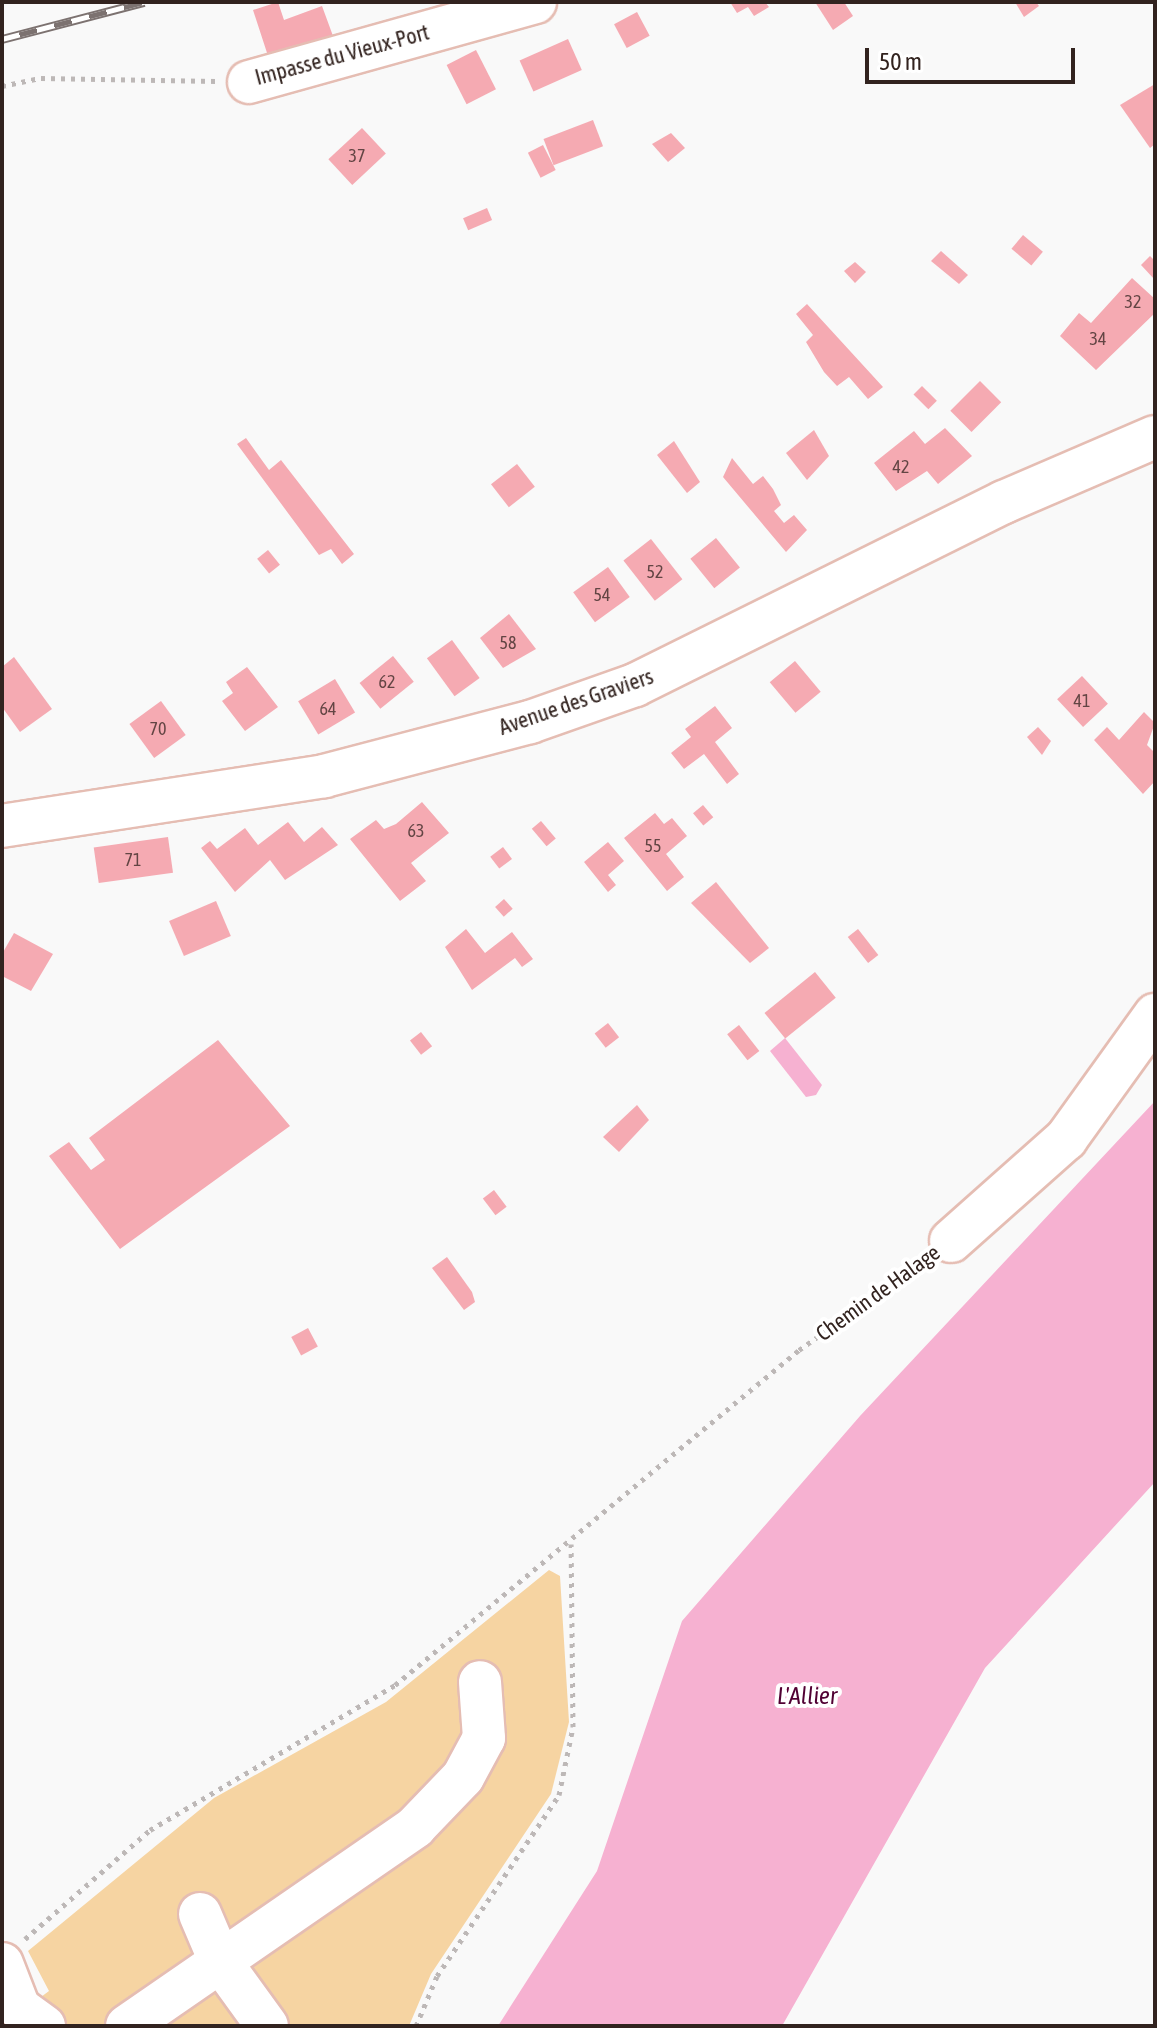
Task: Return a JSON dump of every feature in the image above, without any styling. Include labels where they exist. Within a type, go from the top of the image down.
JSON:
[{"type":"street","name":"Impasse du Vieux-Port","points":[[249,82],[535,2]]},
{"type":"street","name":"Avenue des Graviers","points":[[2,826],[324,776],[530,722],[635,685],[1004,502],[1155,437]]},
{"type":"street","name":"Chemin de Halage","points":[[951,1241],[1066,1139],[1155,1015]]},
{"type":"street","points":[[127,2026],[415,1827],[463,1777],[484,1738],[480,1682]]},
{"type":"street","points":[[200,1914],[220,1961],[267,2026]]},
{"type":"street","points":[[8,1957],[19,2008],[44,2026]]},
{"type":"path","name":"Impasse du Vieux-Port","points":[[2,86],[41,78],[249,82]]},
{"type":"path","name":"Chemin de Halage","points":[[8,1957],[150,1830],[395,1685],[571,1543],[799,1350],[951,1241]]},
{"type":"path","points":[[416,2026],[437,1976],[559,1795],[573,1727],[571,1543]]},
{"type":"shaded area","points":[[549,1570],[560,1576],[569,1722],[551,1794],[431,1974],[409,2026],[2,2026],[49,1991],[28,1951],[214,1798],[386,1702]]},
{"type":"water","points":[[785,1038],[822,1085],[816,1095],[806,1097],[770,1051]]},
{"type":"water","name":"L'Allier","points":[[1155,1101],[1155,1482],[985,1668],[782,2026],[498,2026],[597,1871],[682,1621],[860,1416]]},
{"type":"building","points":[[278,2],[284,20],[322,6],[333,36],[269,59],[253,10]]},
{"type":"building","points":[[730,2],[765,2],[769,7],[754,16],[748,7],[737,13]]},
{"type":"building","points":[[815,2],[844,2],[853,16],[833,30]]},
{"type":"building","points":[[1015,2],[1036,2],[1039,6],[1024,17]]},
{"type":"building","points":[[637,12],[650,36],[627,48],[614,24]]},
{"type":"building","points":[[568,39],[582,70],[533,92],[520,61]]},
{"type":"building","points":[[476,50],[496,89],[467,104],[447,65]]},
{"type":"building","points":[[1155,84],[1155,144],[1150,148],[1120,105]]},
{"type":"building","points":[[593,120],[603,146],[554,165],[544,139]]},
{"type":"building","points":[[362,128],[386,154],[352,185],[328,159]]},
{"type":"building","points":[[671,133],[685,148],[668,162],[652,144]]},
{"type":"building","points":[[543,145],[556,170],[541,178],[528,153]]},
{"type":"building","points":[[487,208],[492,220],[468,230],[463,218]]},
{"type":"building","points":[[1023,235],[1043,252],[1031,266],[1011,249]]},
{"type":"building","points":[[941,251],[968,275],[959,284],[931,261]]},
{"type":"building","points":[[1150,256],[1155,261],[1155,280],[1141,265]]},
{"type":"building","points":[[855,262],[866,272],[855,283],[844,271]]},
{"type":"building","points":[[1132,278],[1155,299],[1155,313],[1096,370],[1060,336],[1079,313],[1091,323]]},
{"type":"building","points":[[807,304],[883,387],[868,399],[849,377],[837,386],[824,372],[806,342],[813,335],[796,314]]},
{"type":"building","points":[[980,381],[1001,402],[972,432],[950,411]]},
{"type":"building","points":[[922,386],[937,401],[928,409],[914,394]]},
{"type":"building","points":[[945,428],[972,456],[938,484],[927,471],[896,491],[874,463],[914,431],[925,444]]},
{"type":"building","points":[[814,430],[829,456],[807,480],[786,453]]},
{"type":"building","points":[[246,438],[269,470],[281,460],[354,554],[342,564],[331,549],[319,555],[237,444]]},
{"type":"building","points":[[674,441],[700,482],[687,493],[657,455]]},
{"type":"building","points":[[732,458],[753,484],[763,476],[781,505],[774,511],[784,523],[794,515],[807,530],[786,552],[723,477]]},
{"type":"building","points":[[517,464],[535,487],[509,507],[491,484]]},
{"type":"building","points":[[716,538],[740,568],[714,588],[690,559]]},
{"type":"building","points":[[651,539],[682,579],[655,601],[623,561]]},
{"type":"building","points":[[268,550],[280,565],[269,574],[257,559]]},
{"type":"building","points":[[608,567],[630,597],[595,622],[573,592]]},
{"type":"building","points":[[509,614],[536,649],[503,668],[480,638]]},
{"type":"building","points":[[452,640],[480,678],[455,696],[427,658]]},
{"type":"building","points":[[393,656],[414,682],[380,709],[360,683]]},
{"type":"building","points":[[14,657],[52,709],[20,732],[2,707],[2,667]]},
{"type":"building","points":[[795,661],[821,692],[795,713],[770,682]]},
{"type":"building","points":[[247,667],[278,707],[245,731],[222,701],[233,693],[226,682]]},
{"type":"building","points":[[1082,676],[1108,704],[1083,727],[1057,699]]},
{"type":"building","points":[[335,679],[355,712],[318,735],[298,701]]},
{"type":"building","points":[[161,701],[186,735],[154,758],[129,724]]},
{"type":"building","points":[[715,706],[732,728],[715,742],[739,774],[727,784],[704,754],[684,769],[671,753],[691,737],[685,729]]},
{"type":"building","points":[[1144,712],[1155,723],[1147,745],[1155,753],[1155,781],[1143,794],[1094,740],[1107,727],[1119,740]]},
{"type":"building","points":[[1038,727],[1051,741],[1042,755],[1027,737]]},
{"type":"building","points":[[422,802],[449,833],[411,863],[426,881],[400,901],[350,839],[376,820],[384,829],[396,824]]},
{"type":"building","points":[[703,805],[713,817],[703,826],[693,813]]},
{"type":"building","points":[[655,813],[664,824],[672,818],[687,836],[666,854],[684,877],[667,891],[624,838]]},
{"type":"building","points":[[541,821],[556,839],[547,846],[532,829]]},
{"type":"building","points":[[288,822],[304,842],[322,827],[338,845],[285,880],[270,860],[235,892],[201,848],[210,841],[217,849],[245,828],[258,845]]},
{"type":"building","points":[[168,837],[173,873],[99,883],[94,847]]},
{"type":"building","points":[[608,842],[624,861],[608,875],[616,885],[608,892],[584,862]]},
{"type":"building","points":[[503,847],[512,859],[499,869],[490,857]]},
{"type":"building","points":[[716,882],[769,948],[750,963],[691,903]]},
{"type":"building","points":[[504,899],[513,909],[504,917],[495,907]]},
{"type":"building","points":[[216,901],[231,936],[184,956],[169,921]]},
{"type":"building","points":[[466,929],[485,953],[512,932],[533,959],[522,967],[515,958],[472,990],[445,947]]},
{"type":"building","points":[[858,929],[878,955],[868,963],[848,937]]},
{"type":"building","points":[[14,933],[53,954],[31,991],[2,976],[2,954]]},
{"type":"building","points":[[815,972],[836,998],[785,1039],[764,1013]]},
{"type":"building","points":[[608,1023],[619,1037],[606,1048],[595,1033]]},
{"type":"building","points":[[739,1025],[759,1051],[747,1060],[727,1034]]},
{"type":"building","points":[[421,1032],[432,1046],[421,1055],[410,1041]]},
{"type":"building","points":[[218,1040],[290,1126],[120,1249],[49,1156],[69,1142],[91,1170],[105,1160],[89,1138]]},
{"type":"building","points":[[637,1105],[649,1120],[619,1152],[603,1137]]},
{"type":"building","points":[[494,1190],[507,1207],[495,1215],[483,1198]]},
{"type":"building","points":[[447,1257],[472,1292],[475,1302],[464,1310],[432,1268]]},
{"type":"building","points":[[308,1328],[318,1347],[301,1355],[291,1337]]},
{"type":"railway","points":[[2,39],[144,2]]}]
